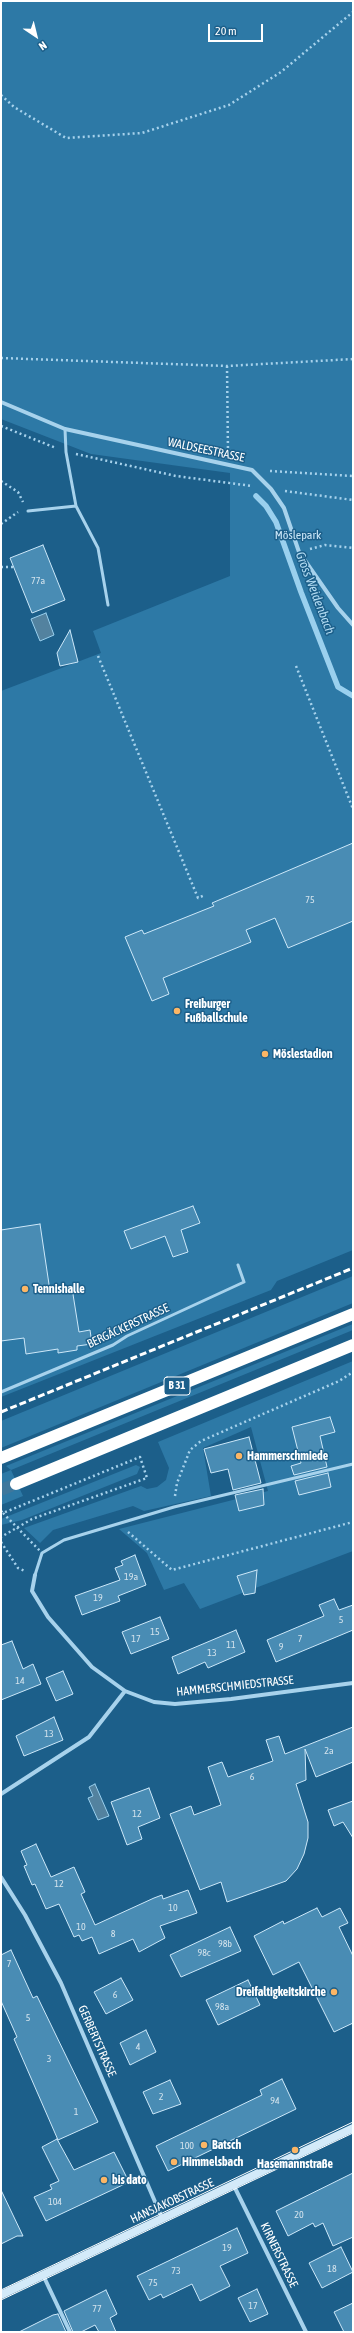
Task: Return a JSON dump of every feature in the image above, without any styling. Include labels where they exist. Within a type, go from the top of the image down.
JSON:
[{"type":"highway","name":"B 31","points":[[1,1458],[353,1314]]},
{"type":"highway","name":"B 31","points":[[16,1484],[353,1345]]},
{"type":"street","name":"WALDSEESTRASSE","points":[[1,402],[65,429],[252,470],[271,489],[284,508],[299,552],[338,608],[353,625]]},
{"type":"street","name":"HAMMERSCHMIEDSTRASSE","points":[[35,1575],[32,1590],[48,1617],[92,1667],[125,1691],[154,1702],[175,1704],[353,1683]]},
{"type":"street","points":[[1,1794],[89,1737],[125,1691]]},
{"type":"street","name":"GERBERTSTRASSE","points":[[1,1878],[25,1915],[61,1983],[162,2219]]},
{"type":"street","name":"HANSJAKOBSTRASSE","points":[[1,2295],[234,2186],[353,2128]]},
{"type":"street","name":"KIRNERSTRASSE","points":[[234,2186],[306,2332]]},
{"type":"street","points":[[43,2275],[70,2332]]},
{"type":"lane","points":[[65,429],[66,452],[76,506],[98,548],[108,605]]},
{"type":"lane","points":[[28,511],[76,506]]},
{"type":"lane","name":"BERGÄCKERSTRASSE","points":[[1,1392],[113,1345],[127,1336],[244,1282],[238,1265]]},
{"type":"lane","points":[[42,1553],[64,1540],[118,1522],[353,1464]]},
{"type":"lane","name":"HAMMERSCHMIEDSTRASSE","points":[[35,1575],[42,1553]]},
{"type":"path","points":[[1,96],[14,108],[66,138],[142,134],[229,105],[281,72],[353,12]]},
{"type":"path","points":[[1,358],[227,366],[353,359]]},
{"type":"path","points":[[227,366],[228,465]]},
{"type":"path","points":[[1,426],[66,452],[176,476],[353,500]]},
{"type":"path","points":[[252,470],[353,476]]},
{"type":"path","points":[[1,481],[18,492],[28,511],[19,511],[1,524]]},
{"type":"path","points":[[299,552],[325,545],[353,548]]},
{"type":"path","points":[[1,567],[14,567]]},
{"type":"path","points":[[98,656],[198,898],[205,896]]},
{"type":"path","points":[[296,666],[353,809]]},
{"type":"path","points":[[174,1507],[177,1483],[183,1465],[190,1450],[201,1441],[333,1384],[353,1372]]},
{"type":"path","points":[[1,1537],[32,1519],[147,1478],[140,1457],[2,1512],[42,1553]]},
{"type":"path","points":[[118,1522],[172,1570],[353,1522]]},
{"type":"path","points":[[1,1542],[18,1568],[35,1575]]},
{"type":"green space","name":"Möslepark","points":[[1,1],[353,1],[353,1250],[277,1281],[271,1290],[1,1397],[1,691],[101,653],[93,631],[230,576],[230,473],[91,454],[1,419]]},
{"type":"green space","points":[[353,1276],[353,1303],[1,1448],[1,1421]]},
{"type":"green space","points":[[353,1324],[353,1330],[11,1470],[6,1466]]},
{"type":"green space","points":[[353,1361],[353,1551],[200,1609],[184,1583],[164,1590],[147,1553],[119,1529],[268,1491],[251,1427],[203,1448],[211,1496],[144,1511],[133,1506],[53,1530],[40,1543],[24,1528],[141,1486],[147,1489],[157,1487],[166,1480],[169,1468],[158,1442]]},
{"type":"green space","points":[[136,1465],[140,1467],[137,1474],[22,1520],[1,1525],[1,1519]]},
{"type":"green space","points":[[11,1470],[23,1496],[1,1505],[1,1474]]},
{"type":"shaded area","points":[[46,613],[54,635],[40,641],[31,619]]},
{"type":"shaded area","points":[[95,1784],[109,1816],[98,1820],[88,1798],[93,1796],[89,1787]]},
{"type":"building","points":[[43,545],[65,600],[32,613],[10,558]]},
{"type":"building","points":[[70,630],[78,662],[60,666],[57,653]]},
{"type":"building","points":[[353,843],[353,921],[288,948],[275,918],[246,930],[251,942],[163,978],[169,994],[152,1001],[125,937],[142,930],[144,934],[214,906],[212,903]]},
{"type":"building","points":[[193,1206],[200,1223],[181,1230],[188,1252],[173,1257],[165,1236],[131,1249],[124,1231]]},
{"type":"building","name":"Tennishalle","points":[[40,1224],[50,1291],[72,1288],[79,1332],[90,1330],[92,1344],[77,1346],[77,1350],[58,1353],[58,1349],[26,1354],[24,1338],[1,1341],[1,1230]]},
{"type":"building","points":[[330,1417],[335,1432],[320,1436],[327,1467],[294,1475],[291,1466],[301,1463],[292,1427]]},
{"type":"building","name":"Hammerschmiede","points":[[249,1437],[261,1483],[233,1490],[228,1469],[211,1473],[204,1449]]},
{"type":"building","points":[[328,1473],[331,1487],[299,1495],[295,1481]]},
{"type":"building","points":[[263,1489],[264,1505],[239,1511],[235,1495]]},
{"type":"building","points":[[135,1555],[146,1585],[118,1596],[120,1601],[82,1615],[75,1596],[120,1580],[115,1568],[123,1565],[121,1561]]},
{"type":"building","points":[[257,1570],[255,1593],[244,1595],[237,1576]]},
{"type":"building","points":[[334,1599],[339,1610],[353,1605],[353,1630],[276,1662],[267,1640],[324,1616],[319,1605]]},
{"type":"building","points":[[160,1617],[169,1639],[131,1654],[122,1632]]},
{"type":"building","points":[[236,1630],[245,1652],[208,1668],[205,1662],[178,1674],[172,1657]]},
{"type":"building","points":[[12,1641],[23,1669],[33,1664],[41,1684],[1,1700],[1,1645]]},
{"type":"building","points":[[63,1671],[73,1694],[56,1701],[46,1678]]},
{"type":"building","points":[[54,1717],[63,1740],[24,1756],[16,1736]]},
{"type":"building","points":[[353,1727],[353,1762],[316,1777],[305,1749],[306,1780],[296,1784],[308,1822],[308,1838],[304,1854],[297,1869],[286,1881],[227,1902],[221,1882],[200,1890],[170,1814],[191,1806],[194,1815],[221,1805],[208,1767],[222,1762],[228,1777],[273,1761],[266,1740],[279,1736],[285,1754]]},
{"type":"building","points":[[149,1788],[160,1818],[138,1827],[142,1839],[127,1845],[111,1802]]},
{"type":"building","points":[[353,1801],[353,1838],[343,1822],[334,1826],[328,1810]]},
{"type":"building","points":[[36,1844],[51,1877],[74,1867],[85,1892],[81,1894],[95,1925],[154,1898],[162,1895],[163,1899],[188,1890],[197,1913],[160,1926],[165,1938],[139,1952],[133,1939],[99,1954],[92,1937],[82,1941],[79,1935],[74,1937],[59,1904],[46,1909],[35,1884],[32,1885],[24,1866],[27,1865],[21,1851]]},
{"type":"building","name":"Dreifaltigkeitskirche","points":[[317,1908],[322,1917],[340,1908],[348,1923],[339,1927],[353,1956],[353,2023],[334,2032],[299,1962],[273,1975],[254,1936],[283,1921],[284,1924]]},
{"type":"building","points":[[230,1927],[241,1951],[181,1977],[170,1955]]},
{"type":"building","points":[[11,1950],[33,1998],[37,1996],[98,2122],[58,2140],[14,2039],[17,2037],[1,2001],[1,1955]]},
{"type":"building","points":[[121,1978],[133,2000],[106,2014],[94,1992]]},
{"type":"building","points":[[248,1980],[260,2005],[218,2025],[206,2000]]},
{"type":"building","points":[[146,2030],[156,2052],[130,2065],[120,2043]]},
{"type":"building","points":[[282,2079],[296,2109],[168,2171],[156,2146],[262,2095],[260,2090]]},
{"type":"building","points":[[170,2080],[181,2104],[153,2114],[143,2092]]},
{"type":"building","points":[[57,2139],[74,2170],[114,2152],[129,2182],[46,2221],[34,2197],[52,2189],[50,2185],[59,2181],[42,2147]]},
{"type":"building","points":[[353,2173],[353,2237],[333,2246],[323,2223],[315,2227],[313,2223],[288,2236],[276,2211]]},
{"type":"building","points":[[1,2190],[23,2236],[17,2236],[1,2244]]},
{"type":"building","points":[[237,2228],[248,2253],[220,2266],[230,2286],[200,2301],[192,2284],[163,2298],[161,2294],[149,2300],[137,2276]]},
{"type":"building","points":[[341,2247],[353,2272],[322,2288],[309,2263]]},
{"type":"building","points":[[257,2289],[268,2314],[250,2322],[238,2298]]},
{"type":"building","points":[[106,2290],[117,2314],[110,2318],[116,2332],[99,2332],[95,2325],[81,2332],[73,2332],[64,2311]]},
{"type":"building","points":[[353,2303],[353,2332],[344,2332],[334,2312]]},
{"type":"building","points":[[58,2314],[66,2332],[19,2332],[53,2315]]},
{"type":"waterway","name":"Gross Weidenbach","points":[[256,496],[266,506],[276,522],[301,592],[338,687],[353,696]]},
{"type":"tunnel","points":[[1,1490],[16,1484]]},
{"type":"tram line","points":[[1,2290],[353,2122]]},
{"type":"tram line","points":[[1,2300],[353,2133]]},
{"type":"railway","points":[[1,1412],[353,1268]]},
{"type":"place","name":"Freiburger Fußballschule","points":[[177,1011]]},
{"type":"place","name":"Möslestadion","points":[[265,1054]]},
{"type":"place","name":"Tennishalle","points":[[25,1289]]},
{"type":"place","name":"Hammerschmiede","points":[[239,1456]]},
{"type":"place","name":"Dreifaltigkeitskirche","points":[[334,1992]]},
{"type":"place","name":"Batsch","points":[[204,2145]]},
{"type":"place","name":"Hasemannstraße","points":[[295,2150]]},
{"type":"place","name":"Himmelsbach","points":[[174,2162]]},
{"type":"place","name":"bis dato","points":[[104,2180]]}]
